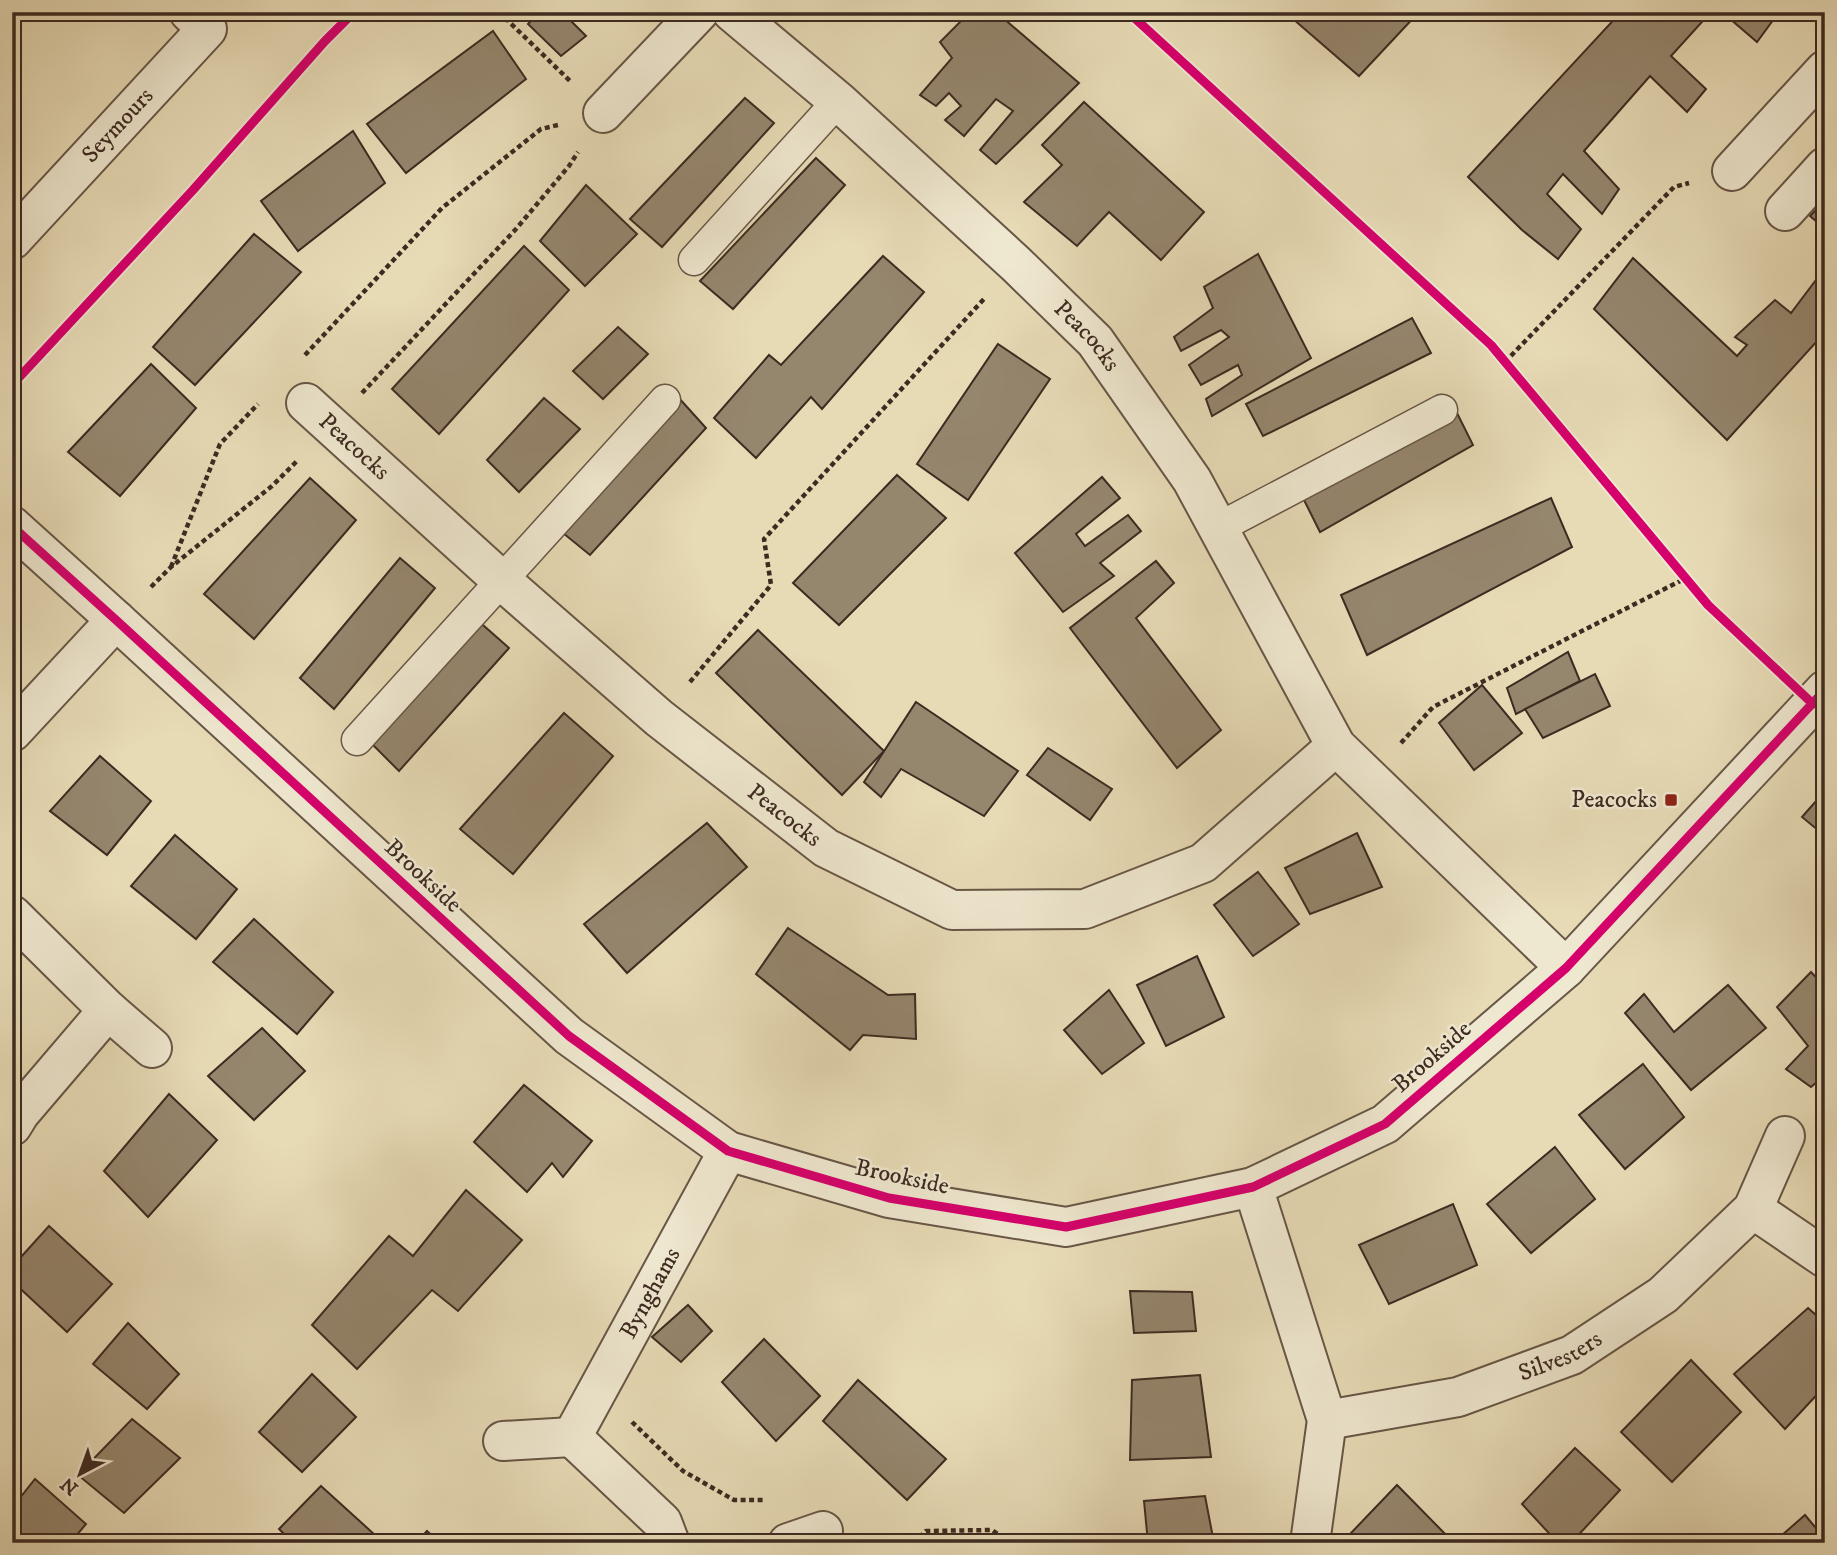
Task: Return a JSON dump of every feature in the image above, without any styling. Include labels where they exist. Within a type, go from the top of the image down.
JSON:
[{"type":"street","name":"Seymours","points":[[12,240],[207,29],[189,12]]},
{"type":"street","points":[[603,113],[699,12]]},
{"type":"street","name":"Peacocks","points":[[732,12],[838,101],[1016,264],[1095,341],[1192,480],[1336,746],[1566,968]]},
{"type":"street","points":[[1732,171],[1825,69]]},
{"type":"street","points":[[1785,211],[1825,167]]},
{"type":"street","name":"Peacocks","points":[[318,414],[501,580],[659,718],[826,848],[952,910],[1085,909],[1203,863],[1336,746]]},
{"type":"street","name":"Brookside","points":[[12,526],[569,1036],[728,1151],[889,1198],[1066,1227],[1253,1187],[1385,1124],[1566,968],[1825,690]]},
{"type":"street","points":[[12,732],[116,620]]},
{"type":"street","points":[[12,915],[108,1010],[152,1048]]},
{"type":"street","points":[[12,1126],[20,1113],[108,1010]]},
{"type":"street","name":"Silvesters","points":[[1327,1420],[1458,1397],[1572,1355],[1663,1295],[1753,1209],[1785,1136]]},
{"type":"street","name":"Bynghams","points":[[572,1437],[728,1151]]},
{"type":"street","points":[[1253,1187],[1327,1420],[1310,1543]]},
{"type":"street","points":[[1753,1209],[1825,1258]]},
{"type":"street","points":[[503,1441],[572,1437],[662,1522],[670,1543]]},
{"type":"lane","points":[[694,260],[838,101]]},
{"type":"lane","points":[[357,740],[665,400]]},
{"type":"lane","points":[[1218,528],[1442,410]]},
{"type":"path","points":[[499,12],[603,113]]},
{"type":"path","points":[[299,361],[442,208],[541,129],[603,113]]},
{"type":"path","points":[[116,620],[171,567],[272,486],[318,414],[516,229],[569,166],[603,113]]},
{"type":"path","points":[[1505,362],[1674,187],[1732,171]]},
{"type":"path","points":[[659,718],[771,585],[764,539],[1016,264]]},
{"type":"path","points":[[1498,353],[1514,372]]},
{"type":"path","points":[[171,567],[220,444],[263,399]]},
{"type":"path","points":[[1677,568],[1693,587]]},
{"type":"path","points":[[1369,779],[1433,707],[1685,578]]},
{"type":"path","points":[[601,1384],[632,1422],[684,1471],[734,1500],[772,1500]]},
{"type":"path","points":[[913,1543],[926,1531],[992,1530],[1010,1543]]},
{"type":"building","points":[[528,12],[562,12],[586,36],[561,56],[528,24],[534,18]]},
{"type":"building","points":[[970,12],[996,12],[1079,83],[996,164],[980,150],[1013,111],[996,99],[964,136],[945,120],[961,106],[949,93],[936,106],[920,95],[952,58],[940,42]]},
{"type":"building","points":[[1285,12],[1419,12],[1359,76]]},
{"type":"building","points":[[1621,12],[1711,12],[1671,56],[1706,89],[1687,112],[1650,76],[1584,151],[1619,189],[1602,214],[1563,174],[1547,194],[1581,229],[1558,259],[1522,230],[1468,177]]},
{"type":"building","points":[[1722,12],[1779,12],[1757,42]]},
{"type":"building","points":[[493,31],[526,79],[406,173],[367,124]]},
{"type":"building","points":[[745,98],[774,123],[662,247],[630,219]]},
{"type":"building","points":[[1084,102],[1204,212],[1161,260],[1109,212],[1077,246],[1024,202],[1062,165],[1042,145]]},
{"type":"building","points":[[353,131],[385,183],[298,251],[261,201]]},
{"type":"building","points":[[816,158],[845,185],[733,309],[700,281]]},
{"type":"building","points":[[586,185],[637,234],[585,286],[540,241]]},
{"type":"building","points":[[1825,201],[1825,229],[1810,216]]},
{"type":"building","points":[[254,234],[301,272],[195,385],[153,347]]},
{"type":"building","points":[[524,246],[569,290],[439,434],[392,389]]},
{"type":"building","points":[[1258,254],[1311,358],[1212,416],[1206,399],[1242,375],[1238,365],[1201,385],[1189,365],[1229,337],[1221,330],[1181,351],[1174,337],[1213,308],[1204,287]]},
{"type":"building","points":[[883,256],[924,292],[822,409],[811,397],[756,458],[714,418],[769,355],[781,365]]},
{"type":"building","points":[[1633,258],[1737,356],[1747,345],[1735,337],[1775,300],[1791,313],[1825,268],[1825,348],[1818,340],[1727,440],[1594,309]]},
{"type":"building","points":[[1412,318],[1431,353],[1263,436],[1246,404]]},
{"type":"building","points":[[618,327],[648,354],[603,399],[573,371]]},
{"type":"building","points":[[998,344],[1050,379],[968,500],[917,464]]},
{"type":"building","points":[[151,364],[196,408],[120,496],[68,452]]},
{"type":"building","points":[[678,397],[706,428],[590,555],[558,529]]},
{"type":"building","points":[[544,398],[580,429],[519,492],[487,460]]},
{"type":"building","points":[[1454,407],[1473,445],[1320,532],[1298,488]]},
{"type":"building","points":[[897,475],[946,518],[839,625],[793,583]]},
{"type":"building","points":[[1102,477],[1120,498],[1076,534],[1085,546],[1128,515],[1141,531],[1100,563],[1114,576],[1063,612],[1015,553]]},
{"type":"building","points":[[310,478],[356,520],[254,639],[204,594]]},
{"type":"building","points":[[1551,498],[1572,547],[1367,655],[1341,595]]},
{"type":"building","points":[[400,558],[435,588],[334,709],[300,678]]},
{"type":"building","points":[[1156,561],[1174,583],[1136,618],[1221,730],[1177,768],[1070,628]]},
{"type":"building","points":[[475,618],[509,648],[399,771],[369,741]]},
{"type":"building","points":[[758,630],[884,751],[842,795],[716,673]]},
{"type":"building","points":[[1568,652],[1580,681],[1516,714],[1507,688]]},
{"type":"building","points":[[1595,674],[1610,706],[1543,738],[1525,709]]},
{"type":"building","points":[[1482,685],[1522,733],[1474,770],[1439,723]]},
{"type":"building","points":[[916,702],[1018,771],[984,816],[901,769],[881,797],[864,782]]},
{"type":"building","points":[[564,713],[613,756],[513,874],[460,829]]},
{"type":"building","points":[[1048,748],[1112,789],[1090,820],[1027,775]]},
{"type":"building","points":[[100,756],[151,801],[107,855],[50,811]]},
{"type":"building","points":[[1825,791],[1825,836],[1802,817]]},
{"type":"building","points":[[707,823],[747,867],[627,973],[584,924]]},
{"type":"building","points":[[1357,833],[1382,887],[1310,914],[1285,868]]},
{"type":"building","points":[[175,835],[237,889],[196,939],[131,886]]},
{"type":"building","points":[[1258,872],[1299,924],[1253,956],[1214,905]]},
{"type":"building","points":[[254,919],[333,992],[297,1034],[213,962]]},
{"type":"building","points":[[788,928],[888,995],[915,994],[916,1039],[863,1035],[850,1050],[756,974]]},
{"type":"building","points":[[1197,956],[1224,1017],[1166,1046],[1137,985]]},
{"type":"building","points":[[1811,972],[1825,987],[1825,1075],[1811,1087],[1786,1069],[1808,1046],[1777,1007]]},
{"type":"building","points":[[1728,985],[1766,1028],[1691,1090],[1625,1013],[1644,994],[1674,1032]]},
{"type":"building","points":[[1109,990],[1144,1043],[1102,1074],[1064,1030]]},
{"type":"building","points":[[262,1028],[305,1071],[254,1120],[208,1076]]},
{"type":"building","points":[[1643,1064],[1684,1117],[1625,1169],[1579,1115]]},
{"type":"building","points":[[524,1085],[592,1141],[563,1177],[552,1163],[527,1192],[474,1142]]},
{"type":"building","points":[[169,1094],[217,1140],[148,1217],[104,1171]]},
{"type":"building","points":[[1555,1147],[1595,1199],[1531,1253],[1487,1204]]},
{"type":"building","points":[[466,1190],[522,1240],[458,1311],[432,1290],[357,1369],[312,1325],[389,1236],[413,1256]]},
{"type":"building","points":[[1453,1204],[1477,1265],[1389,1304],[1359,1245]]},
{"type":"building","points":[[49,1226],[112,1284],[67,1332],[12,1281],[12,1267]]},
{"type":"building","points":[[1130,1291],[1192,1292],[1196,1331],[1134,1333]]},
{"type":"building","points":[[688,1305],[712,1331],[681,1362],[652,1337]]},
{"type":"building","points":[[1808,1308],[1825,1323],[1825,1334],[1818,1341],[1825,1347],[1825,1386],[1785,1429],[1734,1374]]},
{"type":"building","points":[[128,1323],[179,1374],[147,1409],[93,1364]]},
{"type":"building","points":[[764,1339],[820,1396],[776,1441],[722,1382]]},
{"type":"building","points":[[1691,1360],[1741,1412],[1672,1482],[1621,1432]]},
{"type":"building","points":[[312,1374],[356,1417],[302,1472],[259,1432]]},
{"type":"building","points":[[1200,1375],[1211,1457],[1130,1460],[1132,1380]]},
{"type":"building","points":[[858,1380],[946,1459],[907,1500],[823,1421]]},
{"type":"building","points":[[132,1419],[180,1458],[124,1513],[78,1475]]},
{"type":"building","points":[[1575,1448],[1620,1490],[1571,1543],[1558,1543],[1522,1504]]},
{"type":"building","points":[[35,1479],[86,1524],[70,1543],[12,1543],[12,1508]]},
{"type":"building","points":[[1397,1485],[1454,1543],[1360,1543],[1351,1533]]},
{"type":"building","points":[[321,1486],[375,1535],[368,1543],[293,1543],[279,1529]]},
{"type":"building","points":[[1205,1496],[1214,1543],[1148,1543],[1144,1501]]},
{"type":"building","points":[[1805,1515],[1825,1539],[1825,1543],[1773,1543]]},
{"type":"building","points":[[427,1531],[440,1543],[416,1543]]},
{"type":"cycle path","points":[[12,385],[354,12]]},
{"type":"cycle path","points":[[1128,12],[1491,345],[1708,605],[1813,704]]},
{"type":"cycle path","points":[[12,526],[569,1036],[728,1151],[889,1198],[1066,1227],[1253,1187],[1385,1124],[1566,968],[1825,690]]},
{"type":"place","name":"Peacocks","points":[[1671,800]]}]
